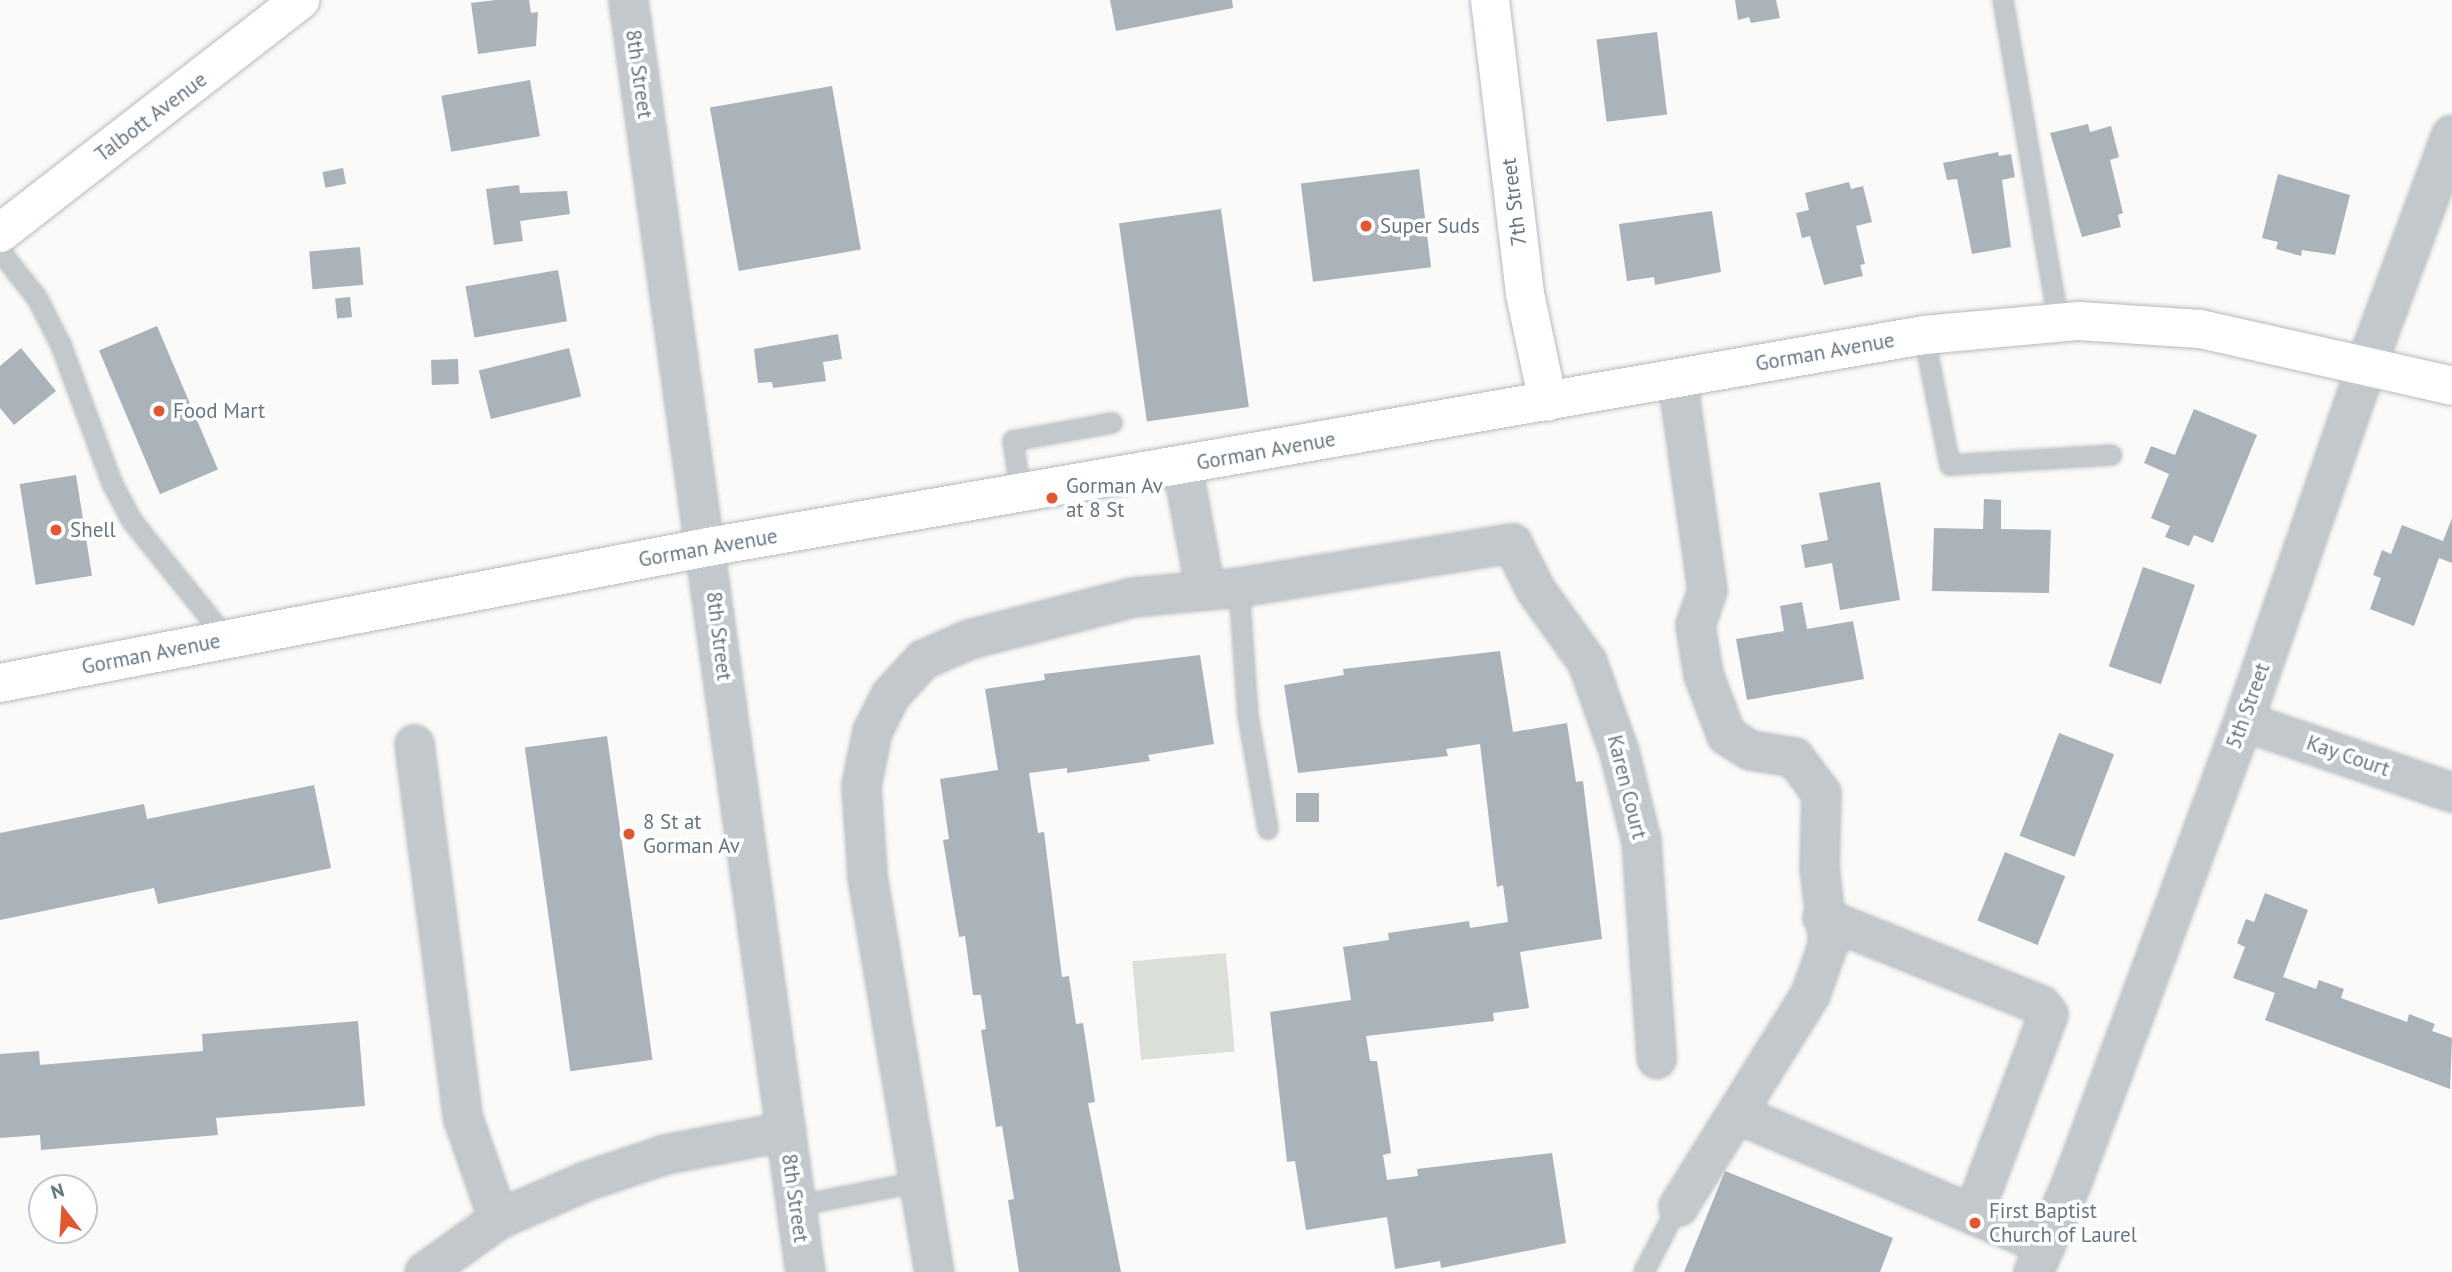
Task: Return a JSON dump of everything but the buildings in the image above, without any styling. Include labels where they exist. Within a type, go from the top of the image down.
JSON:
[{"type":"main road","name":"Talbott Avenue","points":[[0,233],[300,0]]},
{"type":"main road","name":"7th Street","points":[[1490,0],[1525,294],[1548,402]]},
{"type":"main road","name":"Gorman Avenue","points":[[0,683],[708,547],[1548,402],[1924,334],[2059,323],[2200,329],[2452,386]]},
{"type":"street","name":"8th Street","points":[[628,0],[708,547],[805,1272]]},
{"type":"street","name":"5th Street","points":[[2039,1258],[2243,721],[2366,366],[2452,135]]},
{"type":"street","points":[[1677,379],[1707,590],[1695,625],[1703,674],[1726,735],[1751,750],[1794,757],[1821,793],[1818,831],[1822,917],[1828,943],[1810,994],[1738,1114],[1678,1206]]},
{"type":"street","points":[[933,1272],[867,874],[861,785],[878,719],[890,695],[923,659],[969,639],[1132,597],[1222,589],[1182,466]]},
{"type":"street","name":"Karen Court","points":[[1222,589],[1512,543],[1535,589],[1587,662],[1619,752],[1641,841],[1656,1058]]},
{"type":"street","name":"Kay Court","points":[[2243,721],[2452,792]]},
{"type":"street","points":[[414,744],[463,1119],[498,1219]]},
{"type":"street","points":[[1822,917],[2041,1005],[2048,1014],[1973,1214]]},
{"type":"street","points":[[1738,1114],[1973,1214],[2039,1258]]},
{"type":"street","points":[[424,1272],[498,1219],[585,1181],[665,1154],[786,1131]]},
{"type":"lane","points":[[2003,0],[2059,323]]},
{"type":"lane","points":[[0,251],[37,298],[61,345],[112,483],[132,521],[228,639]]},
{"type":"lane","points":[[1924,334],[1950,465],[2112,455]]},
{"type":"lane","points":[[1021,493],[1013,441],[1112,423]]},
{"type":"lane","points":[[1222,589],[1268,830]]},
{"type":"lane","points":[[796,1206],[918,1182]]},
{"type":"lane","points":[[1644,1272],[1678,1206]]},
{"type":"shaded area","points":[[1226,953],[1235,1052],[1141,1060],[1132,961]]},
{"type":"place","name":"Super Suds","points":[[1366,226]]},
{"type":"place","name":"Food Mart","points":[[159,411]]},
{"type":"place","name":"Gorman Av at 8 St","points":[[1052,498]]},
{"type":"place","name":"Shell","points":[[56,530]]},
{"type":"place","name":"8 St at Gorman Av","points":[[629,834]]},
{"type":"place","name":"First Baptist Church of Laurel","points":[[1975,1223]]}]
